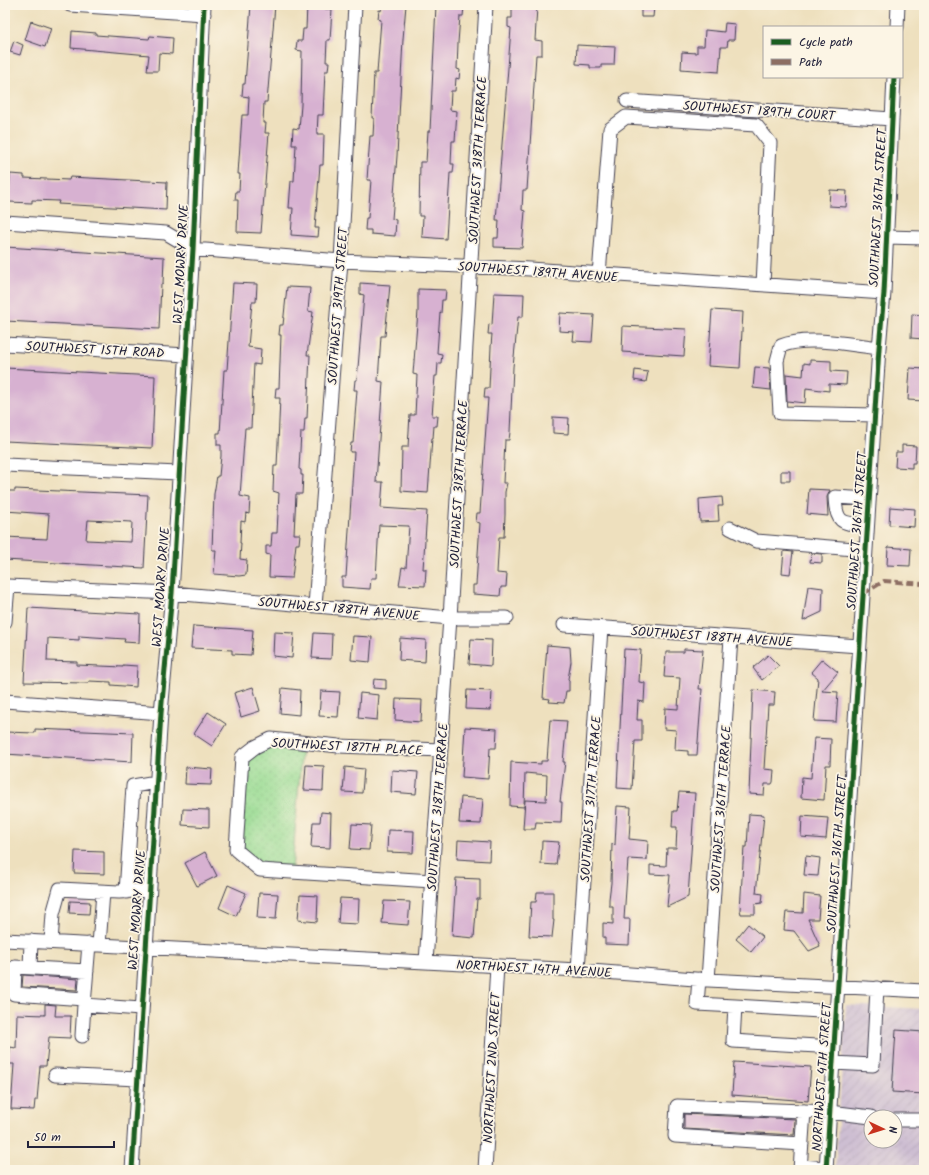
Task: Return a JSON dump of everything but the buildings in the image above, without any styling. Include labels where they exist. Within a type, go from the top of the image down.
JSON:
[{"type":"street","points":[[70,5],[204,10]]},
{"type":"street","name":"SOUTHWEST 319TH STREET","points":[[315,606],[341,261],[355,5]]},
{"type":"street","name":"SOUTHWEST 318TH TERRACE","points":[[426,962],[450,618],[486,5]]},
{"type":"street","points":[[897,26],[898,5]]},
{"type":"street","name":"WEST MOWRY DRIVE","points":[[132,1170],[156,782],[172,593],[204,10]]},
{"type":"street","name":"SOUTHWEST 316TH STREET","points":[[838,986],[867,525],[884,293],[894,78]]},
{"type":"street","name":"SOUTHWEST 189TH COURT","points":[[627,101],[892,119]]},
{"type":"street","points":[[599,275],[610,129],[626,117],[756,125],[770,143],[763,285]]},
{"type":"street","points":[[5,222],[166,234],[192,250]]},
{"type":"street","points":[[887,237],[924,238]]},
{"type":"street","name":"SOUTHWEST 189TH AVENUE","points":[[192,250],[341,261],[471,266],[884,293]]},
{"type":"street","points":[[875,414],[780,413],[776,361],[781,346],[791,342],[810,341],[879,348]]},
{"type":"street","name":"SOUTHWEST 15TH ROAD","points":[[5,344],[186,354]]},
{"type":"street","points":[[5,465],[178,473]]},
{"type":"street","points":[[867,525],[847,524],[839,520],[836,512],[835,497],[869,499]]},
{"type":"street","points":[[730,528],[756,541],[866,550]]},
{"type":"street","name":"SOUTHWEST 188TH AVENUE","points":[[5,622],[8,586],[172,593],[450,618],[507,618]]},
{"type":"street","name":"SOUTHWEST 188TH AVENUE","points":[[564,625],[859,646]]},
{"type":"street","name":"SOUTHWEST 317TH TERRACE","points":[[578,970],[601,628]]},
{"type":"street","name":"SOUTHWEST 316TH TERRACE","points":[[731,638],[704,980],[697,1004],[735,1006]]},
{"type":"street","points":[[5,701],[161,713]]},
{"type":"street","name":"SOUTHWEST 187TH PLACE","points":[[432,881],[260,870],[236,850],[242,757],[255,747],[271,739],[339,746],[441,750]]},
{"type":"street","points":[[126,892],[134,786],[156,782]]},
{"type":"street","points":[[51,942],[53,914],[60,889],[103,892],[149,890]]},
{"type":"street","points":[[82,1036],[87,971],[94,945],[103,892]]},
{"type":"street","name":"NORTHWEST 14TH AVENUE","points":[[5,940],[578,970],[704,980],[924,991]]},
{"type":"street","points":[[30,968],[31,941]]},
{"type":"street","name":"NORTHWEST 2ND STREET","points":[[485,1170],[496,966]]},
{"type":"street","points":[[87,971],[15,967],[14,994],[141,1009]]},
{"type":"street","name":"NORTHWEST 4TH STREET","points":[[826,1169],[838,986]]},
{"type":"street","points":[[833,1063],[873,1066],[877,988]]},
{"type":"street","points":[[834,1047],[733,1041],[735,1006],[837,1012]]},
{"type":"street","points":[[55,1075],[137,1079]]},
{"type":"street","points":[[802,1144],[675,1136],[677,1106],[830,1112],[863,1116]]},
{"type":"street","points":[[804,1111],[800,1168],[826,1169]]},
{"type":"street","points":[[903,1120],[924,1120]]},
{"type":"shaded area","points":[[846,1005],[924,1009],[924,1170],[835,1170]]},
{"type":"green space","points":[[271,741],[302,744],[292,870],[261,868],[238,849],[244,758]]},
{"type":"marked path","points":[[863,594],[884,581],[924,584]]},
{"type":"cycle path","points":[[132,1170],[161,713],[172,593],[193,249],[204,5]]},
{"type":"cycle path","points":[[826,1170],[879,348],[884,293],[894,78]]}]
